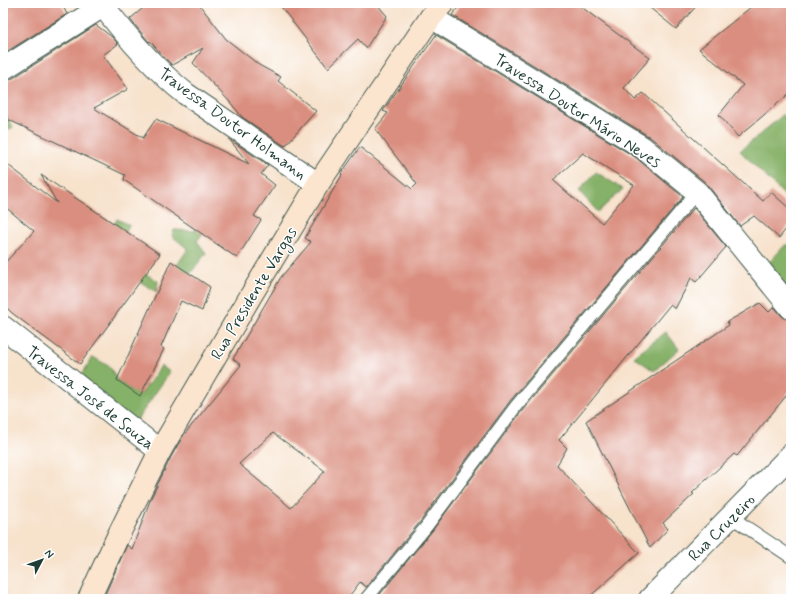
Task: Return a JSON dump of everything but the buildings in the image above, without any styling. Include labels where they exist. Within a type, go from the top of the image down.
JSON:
[{"type":"street","name":"Travessa Doutor Holmann","points":[[3,69],[102,5],[155,67],[171,82],[186,94],[318,184]]},
{"type":"street","name":"Rua Presidente Vargas","points":[[89,599],[160,451],[250,297],[318,184],[437,10]]},
{"type":"street","name":"Travessa Doutor Mário Neves","points":[[437,10],[642,147],[697,192],[791,308]]},
{"type":"street","name":"Travessa José de Souza","points":[[3,327],[160,451]]},
{"type":"street","name":"Rua Cruzeiro","points":[[650,599],[791,455]]},
{"type":"lane","points":[[366,599],[426,527],[516,406],[697,192]]},
{"type":"lane","points":[[731,517],[791,557]]},
{"type":"green space","points":[[3,110],[13,127],[3,134]]},
{"type":"green space","points":[[784,114],[791,120],[791,202],[740,151]]},
{"type":"green space","points":[[596,172],[623,189],[598,212],[579,191]]},
{"type":"green space","points":[[211,193],[223,206],[197,241],[206,253],[190,274],[175,268],[188,249],[172,236],[174,230],[195,231]]},
{"type":"green space","points":[[117,219],[129,225],[113,256],[158,281],[157,292],[137,280],[96,261]]},
{"type":"green space","points":[[785,245],[791,245],[791,282],[785,287],[766,266]]},
{"type":"green space","points":[[666,332],[679,349],[654,371],[634,357]]},
{"type":"green space","points":[[93,357],[110,367],[117,380],[140,396],[161,366],[170,372],[134,424],[80,377]]}]
